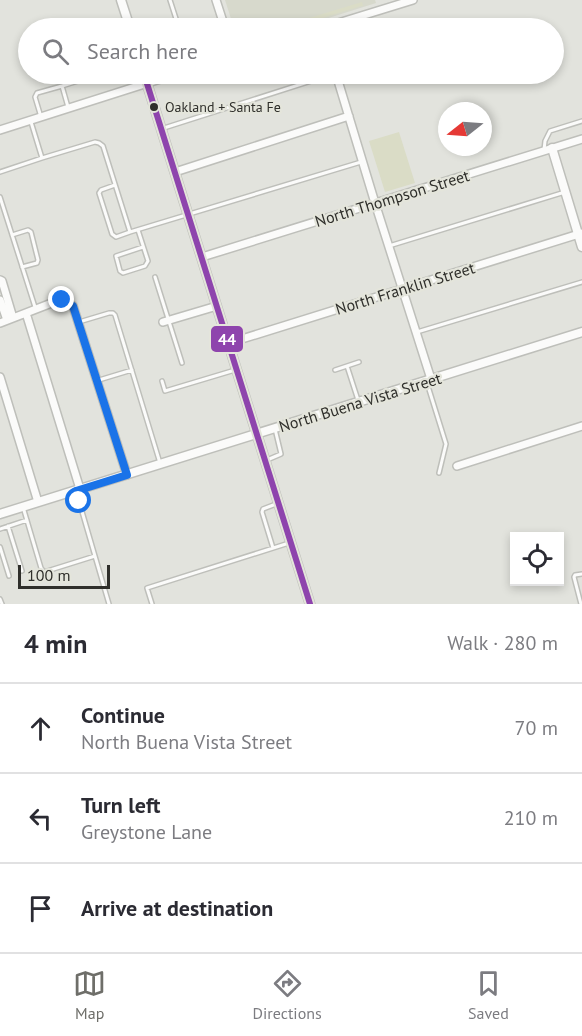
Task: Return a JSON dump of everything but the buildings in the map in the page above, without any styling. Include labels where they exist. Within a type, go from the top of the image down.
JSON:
[{"type":"street","points":[[122,0],[127,18]]},
{"type":"street","points":[[216,0],[222,18]]},
{"type":"street","points":[[354,18],[413,0]]},
{"type":"street","points":[[0,130],[68,108],[130,84]]},
{"type":"street","points":[[148,84],[310,604]]},
{"type":"street","points":[[338,84],[417,332],[429,380]]},
{"type":"street","points":[[175,172],[349,116]]},
{"type":"street","name":"North Thompson Street","points":[[202,257],[582,139]]},
{"type":"street","points":[[548,149],[580,234],[582,247]]},
{"type":"street","name":"North Franklin Street","points":[[229,343],[580,234]]},
{"type":"street","points":[[0,280],[7,320]]},
{"type":"street","points":[[0,300],[7,320]]},
{"type":"street","points":[[7,320],[62,300],[73,306],[127,475]]},
{"type":"street","points":[[166,321],[217,306]]},
{"type":"street","points":[[26,313],[78,490]]},
{"type":"street","name":"North Buena Vista Street","points":[[0,514],[582,332]]},
{"type":"street","points":[[0,377],[38,502]]},
{"type":"street","points":[[457,466],[582,426]]},
{"type":"lane","points":[[170,0],[176,18]]},
{"type":"lane","points":[[40,117],[35,97],[37,93],[68,84]]},
{"type":"lane","points":[[162,129],[303,84]]},
{"type":"lane","points":[[62,86],[68,108]]},
{"type":"lane","points":[[30,120],[42,158]]},
{"type":"lane","points":[[548,149],[545,141],[550,131],[582,121]]},
{"type":"lane","points":[[0,172],[95,142],[99,143],[103,146],[130,232]]},
{"type":"lane","points":[[115,185],[100,190],[99,193],[112,234],[116,237],[363,161]]},
{"type":"lane","points":[[389,246],[565,192]]},
{"type":"lane","points":[[0,197],[35,309]]},
{"type":"lane","points":[[12,235],[28,230],[33,240],[38,260],[22,267]]},
{"type":"lane","points":[[138,230],[148,261],[147,264],[123,273],[120,272],[116,256],[143,247]]},
{"type":"lane","points":[[155,277],[166,321],[182,363]]},
{"type":"lane","points":[[417,332],[582,282]]},
{"type":"lane","points":[[79,322],[113,313],[115,315],[160,464]]},
{"type":"lane","points":[[335,370],[359,362]]},
{"type":"lane","points":[[347,366],[358,402]]},
{"type":"lane","points":[[162,381],[165,392],[237,369]]},
{"type":"lane","points":[[97,381],[132,370]]},
{"type":"lane","points":[[429,380],[446,444],[439,473]]},
{"type":"lane","points":[[266,460],[281,454],[274,428]]},
{"type":"lane","points":[[78,490],[109,604]]},
{"type":"lane","points":[[273,548],[262,512],[263,509],[279,503]]},
{"type":"lane","points":[[23,507],[44,572],[95,556]]},
{"type":"lane","points":[[0,529],[27,520]]},
{"type":"lane","points":[[8,526],[22,571]]},
{"type":"lane","points":[[152,604],[147,588],[291,542]]},
{"type":"lane","points":[[0,547],[9,576]]},
{"type":"lane","points":[[582,574],[574,577],[582,603]]},
{"type":"lane","points":[[0,599],[2,604]]},
{"type":"shaded area","points":[[225,0],[375,0],[376,3],[329,18],[231,18]]},
{"type":"green space","points":[[362,2],[363,6],[323,18],[309,18]]},
{"type":"green space","points":[[399,132],[415,183],[385,192],[369,141]]},
{"type":"transit line","name":"44","points":[[147,84],[310,604]]},
{"type":"place","name":"Oakland + Santa Fe","points":[[154,107]]},
{"type":"route","points":[[62,300],[73,306],[127,475],[76,491],[79,501]]}]
